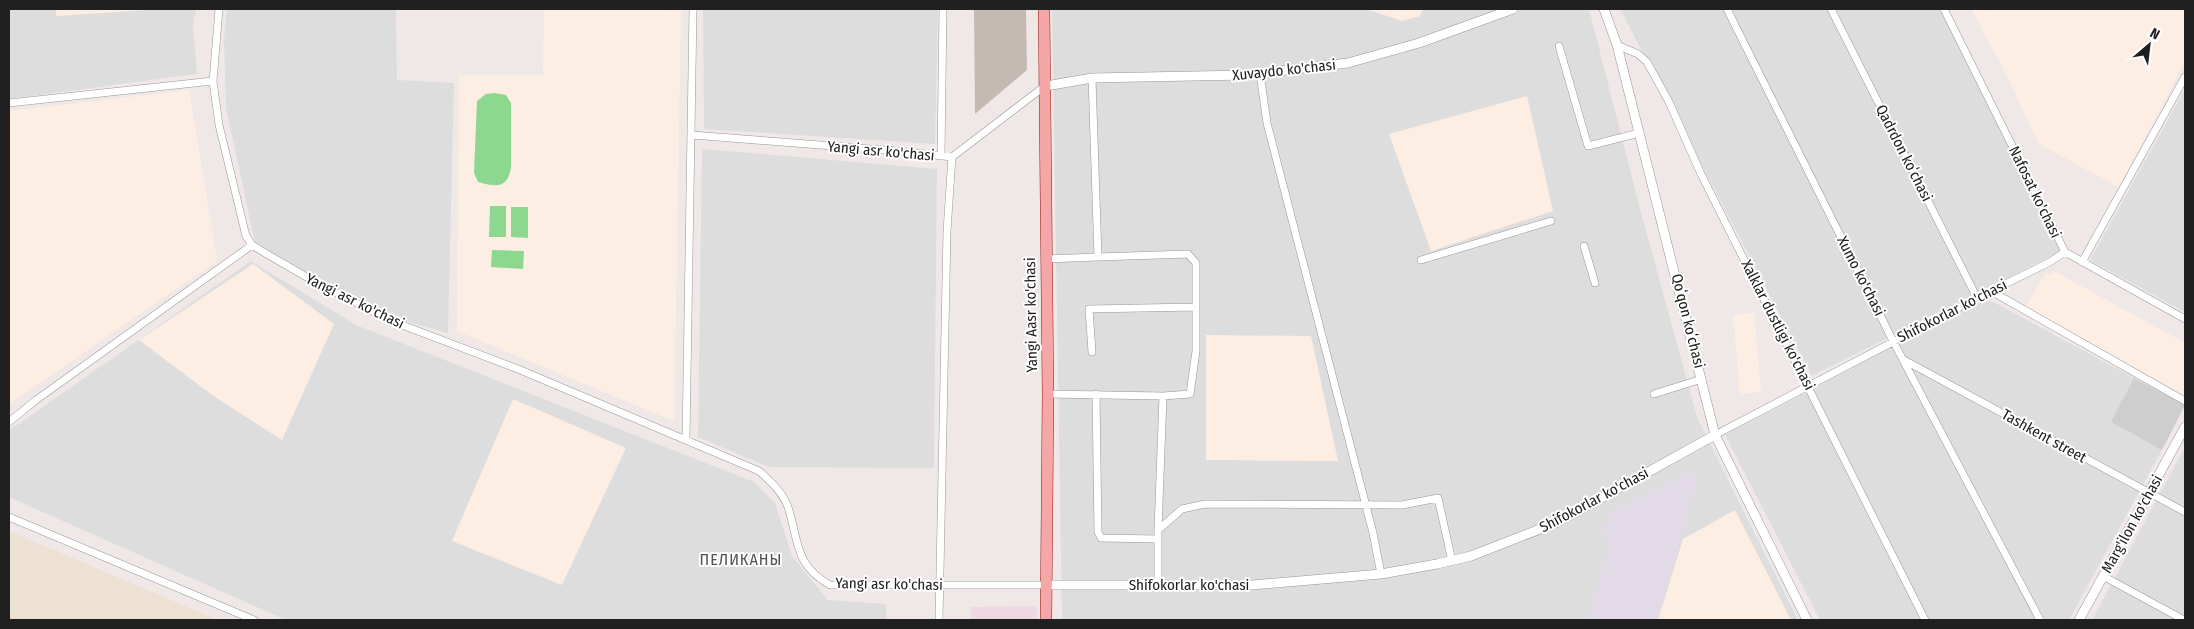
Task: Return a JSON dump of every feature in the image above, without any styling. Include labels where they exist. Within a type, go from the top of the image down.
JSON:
[{"type":"main road","name":"Yangi Aasr ko'chasi","points":[[1044,9],[1046,86],[1045,259],[1048,394],[1046,620]]},
{"type":"street","points":[[9,422],[252,245],[246,236],[219,125],[213,81],[219,9]]},
{"type":"street","points":[[686,439],[688,218],[692,135],[692,9]]},
{"type":"street","points":[[941,156],[943,9]]},
{"type":"street","name":"Xuvaydo ko'chasi","points":[[1046,86],[1092,78],[1260,74],[1348,64],[1419,43],[1513,9]]},
{"type":"street","name":"Qoʻqon koʻchasi","points":[[1604,9],[1617,45],[1715,435],[1807,620]]},
{"type":"street","name":"Xumo ko'chasi","points":[[1727,9],[1903,359],[2040,620]]},
{"type":"street","name":"Qadrdon koʻchasi","points":[[1831,9],[1977,298]]},
{"type":"street","name":"Nafosat ko'chasi","points":[[1944,9],[2065,252],[2185,319]]},
{"type":"street","name":"Xalklar dustligi ko'chasi","points":[[1617,45],[1638,54],[1646,62],[1669,102],[1701,174],[1925,620]]},
{"type":"street","points":[[1559,46],[1588,146],[1639,133]]},
{"type":"street","points":[[1260,74],[1267,123],[1290,206],[1382,574]]},
{"type":"street","points":[[2082,262],[2185,77]]},
{"type":"street","points":[[1092,78],[1098,258]]},
{"type":"street","points":[[9,103],[213,81]]},
{"type":"street","name":"Yangi asr ko'chasi","points":[[692,135],[952,157],[1046,86]]},
{"type":"street","points":[[940,620],[946,248],[952,157]]},
{"type":"street","points":[[1421,260],[1551,221]]},
{"type":"street","name":"Yangi asr ko'chasi","points":[[252,245],[310,279],[389,320],[518,370],[759,470],[780,491],[787,505],[796,545],[803,561],[818,578],[830,585],[1046,585]]},
{"type":"street","points":[[1584,246],[1595,283]]},
{"type":"street","name":"Shifokorlar ko'chasi","points":[[1046,585],[1252,585],[1382,574],[1471,556],[1558,522],[1808,385],[2048,263],[2065,252]]},
{"type":"street","points":[[1045,259],[1188,254],[1196,264],[1196,351],[1190,394],[1163,396],[1048,394]]},
{"type":"street","points":[[1991,292],[2185,401]]},
{"type":"street","points":[[1092,352],[1089,309],[1195,307]]},
{"type":"street","name":"Tashkent street","points":[[1903,359],[2185,512]]},
{"type":"street","points":[[1654,394],[1702,379]]},
{"type":"street","points":[[1096,394],[1098,532],[1101,538],[1158,539]]},
{"type":"street","points":[[1158,585],[1163,396]]},
{"type":"street","name":"Marg'ilon ko'chasi","points":[[2079,620],[2185,427]]},
{"type":"street","points":[[1158,530],[1182,509],[1205,504],[1365,506],[1402,505],[1438,498],[1452,560]]},
{"type":"street","points":[[9,517],[254,620]]},
{"type":"street","points":[[2103,576],[2184,620]]},
{"type":"shaded area","points":[[9,9],[196,9],[193,27],[197,74],[9,99]]},
{"type":"shaded area","points":[[56,9],[161,9],[56,16]]},
{"type":"shaded area","points":[[227,9],[396,9],[397,80],[454,83],[448,333],[404,321],[314,276],[255,243],[226,108],[224,39]]},
{"type":"shaded area","points":[[544,9],[681,9],[674,421],[457,331],[459,75],[543,75]]},
{"type":"shaded area","points":[[703,9],[938,9],[935,144],[704,129]]},
{"type":"shaded area","points":[[974,9],[1026,9],[1027,70],[975,114]]},
{"type":"shaded area","points":[[1052,9],[1589,9],[1643,220],[1697,417],[1798,620],[1062,620]]},
{"type":"shaded area","points":[[1366,9],[1423,9],[1420,16],[1402,21]]},
{"type":"shaded area","points":[[1620,9],[1945,9],[2065,249],[1812,376]]},
{"type":"shaded area","points":[[1971,9],[2185,9],[2185,61],[2119,187],[2039,144],[2006,74]]},
{"type":"shaded area","points":[[2185,89],[2185,312],[2090,260]]},
{"type":"shaded area","points":[[189,90],[217,261],[9,404],[9,111]]},
{"type":"shaded area","points":[[1527,96],[1553,211],[1431,251],[1389,134]]},
{"type":"shaded area","points":[[702,149],[937,169],[934,468],[769,467],[698,437]]},
{"type":"shaded area","points":[[251,261],[356,325],[754,482],[775,503],[792,556],[828,600],[886,604],[886,620],[286,620],[11,498],[9,493],[10,430]]},
{"type":"shaded area","points":[[253,264],[334,324],[282,440],[212,395],[139,340]]},
{"type":"shaded area","points":[[2054,271],[2185,343],[2185,393],[2183,396],[2025,308],[2046,273],[2051,275]]},
{"type":"shaded area","points":[[1986,298],[2134,378],[2112,422],[2162,450],[2069,620],[1820,620],[1725,435]]},
{"type":"shaded area","points":[[1754,313],[1761,392],[1740,394],[1733,315]]},
{"type":"shaded area","points":[[1206,335],[1311,336],[1338,461],[1206,460]]},
{"type":"shaded area","points":[[2134,378],[2185,405],[2162,450],[2111,422]]},
{"type":"shaded area","points":[[513,399],[626,448],[562,585],[452,541]]},
{"type":"shaded area","points":[[2185,447],[2185,620],[2092,620]]},
{"type":"shaded area","points":[[1694,469],[1695,487],[1657,620],[1588,620],[1608,546],[1600,527],[1613,521],[1608,511]]},
{"type":"shaded area","points":[[1735,510],[1791,620],[1658,620],[1683,539]]},
{"type":"shaded area","points":[[9,531],[218,620],[9,620]]},
{"type":"shaded area","points":[[1037,606],[1037,620],[971,620],[971,607]]},
{"type":"green space","points":[[486,94],[506,95],[511,103],[511,167],[504,183],[490,185],[478,182],[474,173],[477,101]]},
{"type":"green space","points":[[490,206],[506,206],[506,237],[489,237]]},
{"type":"green space","points":[[511,207],[528,207],[528,238],[511,237]]},
{"type":"green space","points":[[492,250],[524,251],[523,269],[491,267]]},
{"type":"district","name":"ПЕЛИКАНЫ","points":[[741,559]]}]
